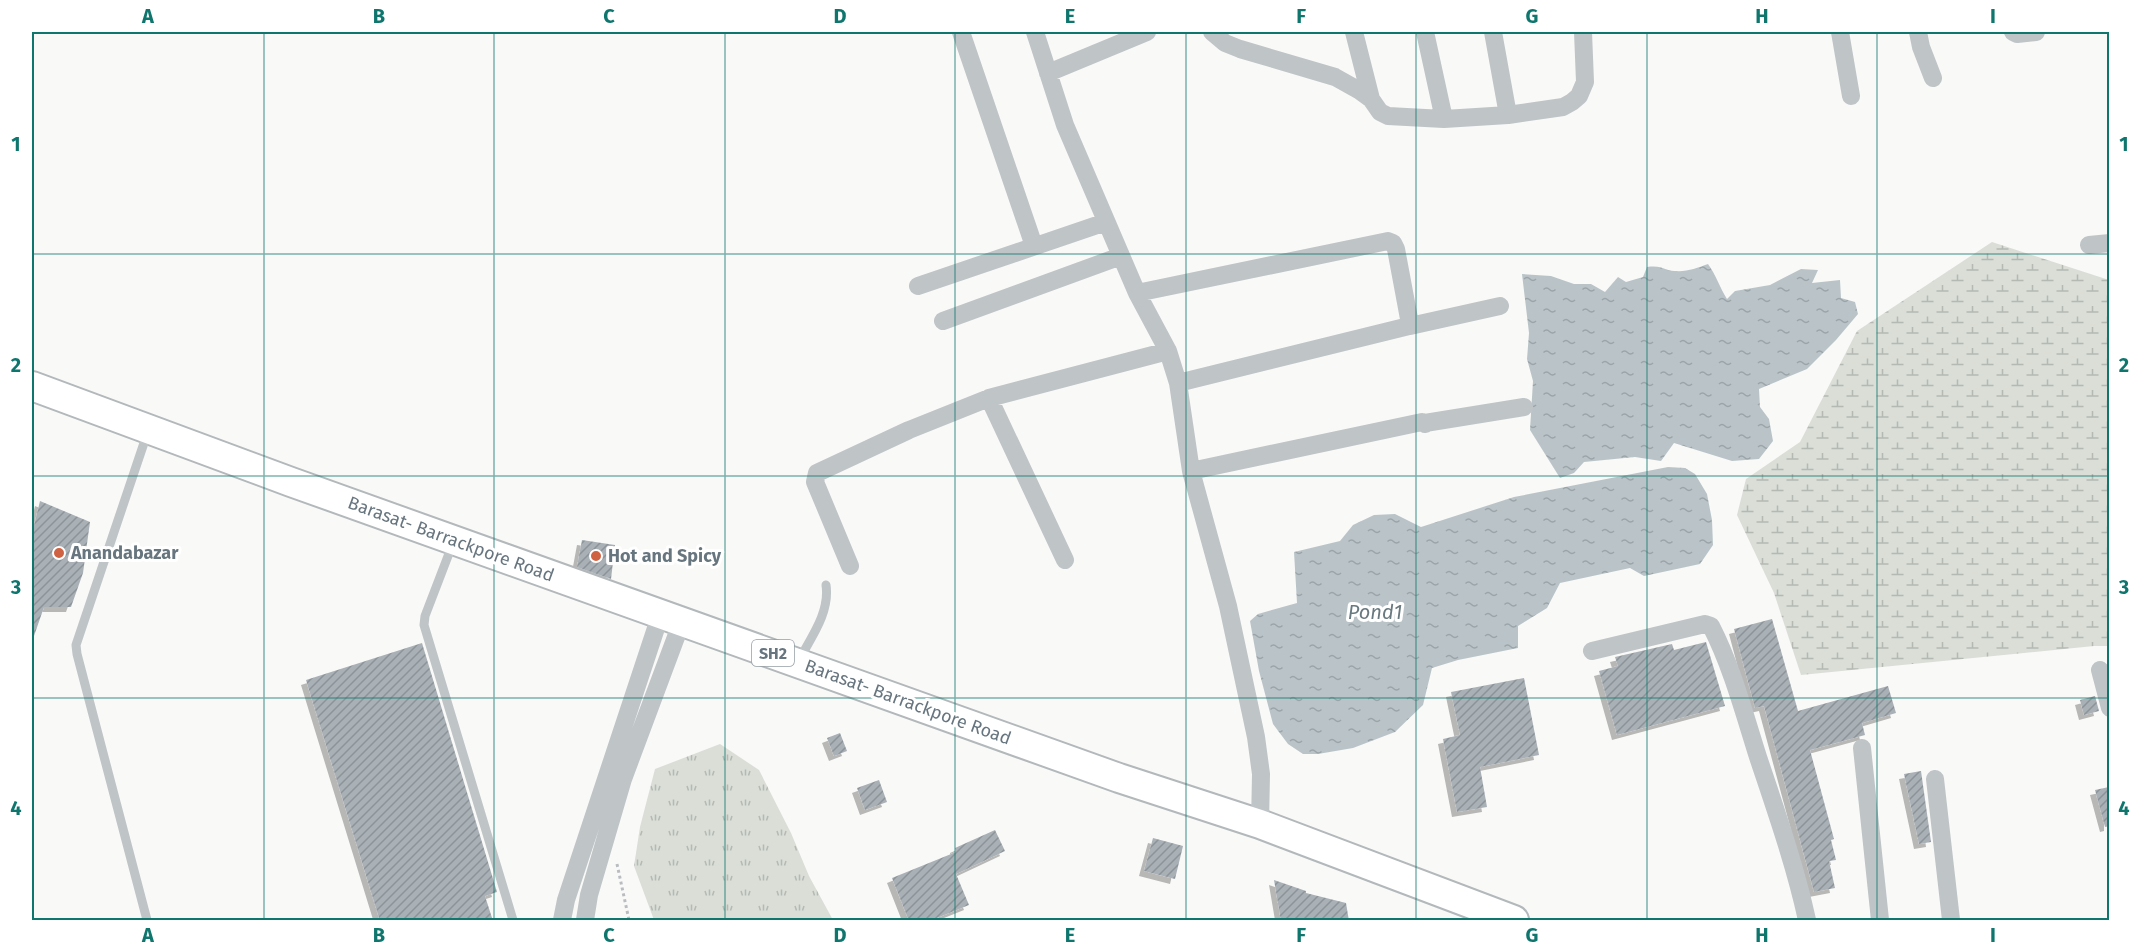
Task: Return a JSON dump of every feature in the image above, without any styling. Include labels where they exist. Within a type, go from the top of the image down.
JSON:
[{"type":"main road","name":"Barasat- Barrackpore Road","points":[[32,386],[291,482],[1119,778],[1260,824],[1514,921]]},
{"type":"street","points":[[961,32],[1034,246]]},
{"type":"street","points":[[1035,32],[1065,125],[1137,293],[1168,351],[1178,383],[1191,471],[1228,606],[1256,737],[1261,774],[1260,824]]},
{"type":"street","points":[[1048,73],[1147,32]]},
{"type":"street","points":[[1212,32],[1225,43],[1240,49],[1335,77],[1371,99]]},
{"type":"street","points":[[1354,32],[1371,99],[1380,112],[1388,116],[1444,119],[1508,115],[1563,107],[1580,96],[1585,82],[1583,32]]},
{"type":"street","points":[[1425,32],[1444,119]]},
{"type":"street","points":[[1493,32],[1508,115]]},
{"type":"street","points":[[1840,32],[1851,96]]},
{"type":"street","points":[[1918,32],[1933,78]]},
{"type":"street","points":[[2013,32],[2016,34],[2036,32]]},
{"type":"street","points":[[918,286],[1106,222]]},
{"type":"street","points":[[1137,293],[1388,241],[1393,243],[1396,249],[1410,326]]},
{"type":"street","points":[[2089,245],[2109,243]]},
{"type":"street","points":[[943,321],[1121,256]]},
{"type":"street","points":[[1178,383],[1500,306]]},
{"type":"street","points":[[850,566],[815,482],[817,473],[909,430],[989,398],[1168,351]]},
{"type":"street","points":[[989,398],[1065,560]]},
{"type":"street","points":[[1191,471],[1312,444],[1524,407]]},
{"type":"street","points":[[585,921],[588,895],[671,617]]},
{"type":"street","points":[[562,921],[566,900],[671,617]]},
{"type":"street","points":[[1592,651],[1705,624],[1712,626],[1741,702],[1774,804],[1799,886],[1807,921]]},
{"type":"street","points":[[2100,670],[2109,708]]},
{"type":"street","points":[[1862,748],[1880,921]]},
{"type":"street","points":[[1935,779],[1951,921]]},
{"type":"lane","points":[[147,921],[76,645],[149,428]]},
{"type":"lane","points":[[453,540],[425,616],[424,625],[513,921]]},
{"type":"lane","points":[[798,662],[825,609],[826,585]]},
{"type":"path","points":[[609,827],[629,921]]},
{"type":"green space","points":[[1992,242],[2109,280],[2109,646],[1801,675],[1774,593],[1737,515],[1746,479],[1800,442],[1857,331]]},
{"type":"green space","points":[[720,744],[759,770],[791,833],[809,876],[833,920],[654,920],[634,866],[640,827],[655,769]]},
{"type":"water","points":[[1708,264],[1727,299],[1735,291],[1770,285],[1801,269],[1818,270],[1812,283],[1840,280],[1841,298],[1855,302],[1858,314],[1807,369],[1759,389],[1760,407],[1769,419],[1773,441],[1759,459],[1732,461],[1674,443],[1661,461],[1635,457],[1584,462],[1574,473],[1560,478],[1530,430],[1533,381],[1527,359],[1529,333],[1522,274],[1551,276],[1574,284],[1591,284],[1605,292],[1618,277],[1626,282],[1643,277],[1647,267],[1679,271]]},
{"type":"water","name":"Pond1","points":[[1668,467],[1685,468],[1695,474],[1707,494],[1712,520],[1713,545],[1700,564],[1644,576],[1630,568],[1560,583],[1547,608],[1518,626],[1518,648],[1458,660],[1432,668],[1423,705],[1395,732],[1353,748],[1303,754],[1288,744],[1273,724],[1259,671],[1250,621],[1258,614],[1297,603],[1294,552],[1340,541],[1353,525],[1374,515],[1395,514],[1421,527],[1514,497]]},
{"type":"building","name":"Anandabazar","points":[[40,501],[90,522],[83,573],[71,607],[44,607],[34,636],[32,636],[32,534]]},
{"type":"building","name":"Hot and Spicy","points":[[582,540],[615,545],[611,579],[577,567]]},
{"type":"building","points":[[1772,619],[1798,711],[1888,686],[1896,713],[1862,723],[1865,735],[1810,750],[1834,839],[1831,840],[1836,860],[1829,861],[1835,888],[1814,892],[1764,706],[1755,708],[1734,629]]},
{"type":"building","points":[[1706,642],[1725,706],[1617,735],[1599,671],[1618,666],[1615,657],[1672,644],[1674,650]]},
{"type":"building","points":[[422,643],[497,892],[485,896],[493,921],[380,921],[306,680]]},
{"type":"building","points":[[1524,678],[1539,755],[1480,767],[1487,807],[1457,812],[1443,739],[1460,735],[1451,692]]},
{"type":"building","points":[[2095,696],[2099,711],[2084,715],[2080,700]]},
{"type":"building","points":[[840,733],[847,751],[834,756],[827,738]]},
{"type":"building","points":[[1921,771],[1931,842],[1919,844],[1904,774]]},
{"type":"building","points":[[879,780],[887,802],[865,810],[857,788]]},
{"type":"building","points":[[2109,787],[2109,826],[2105,827],[2095,790]]},
{"type":"building","points":[[995,830],[1005,851],[956,874],[969,905],[929,921],[909,921],[892,878],[956,852],[955,848]]},
{"type":"building","points":[[1153,838],[1183,846],[1175,879],[1144,871]]},
{"type":"building","points":[[1274,880],[1306,891],[1306,893],[1346,903],[1349,921],[1281,921]]},
{"type":"place","name":"Anandabazar","points":[[59,553]]},
{"type":"place","name":"Hot and Spicy","points":[[596,556]]}]
